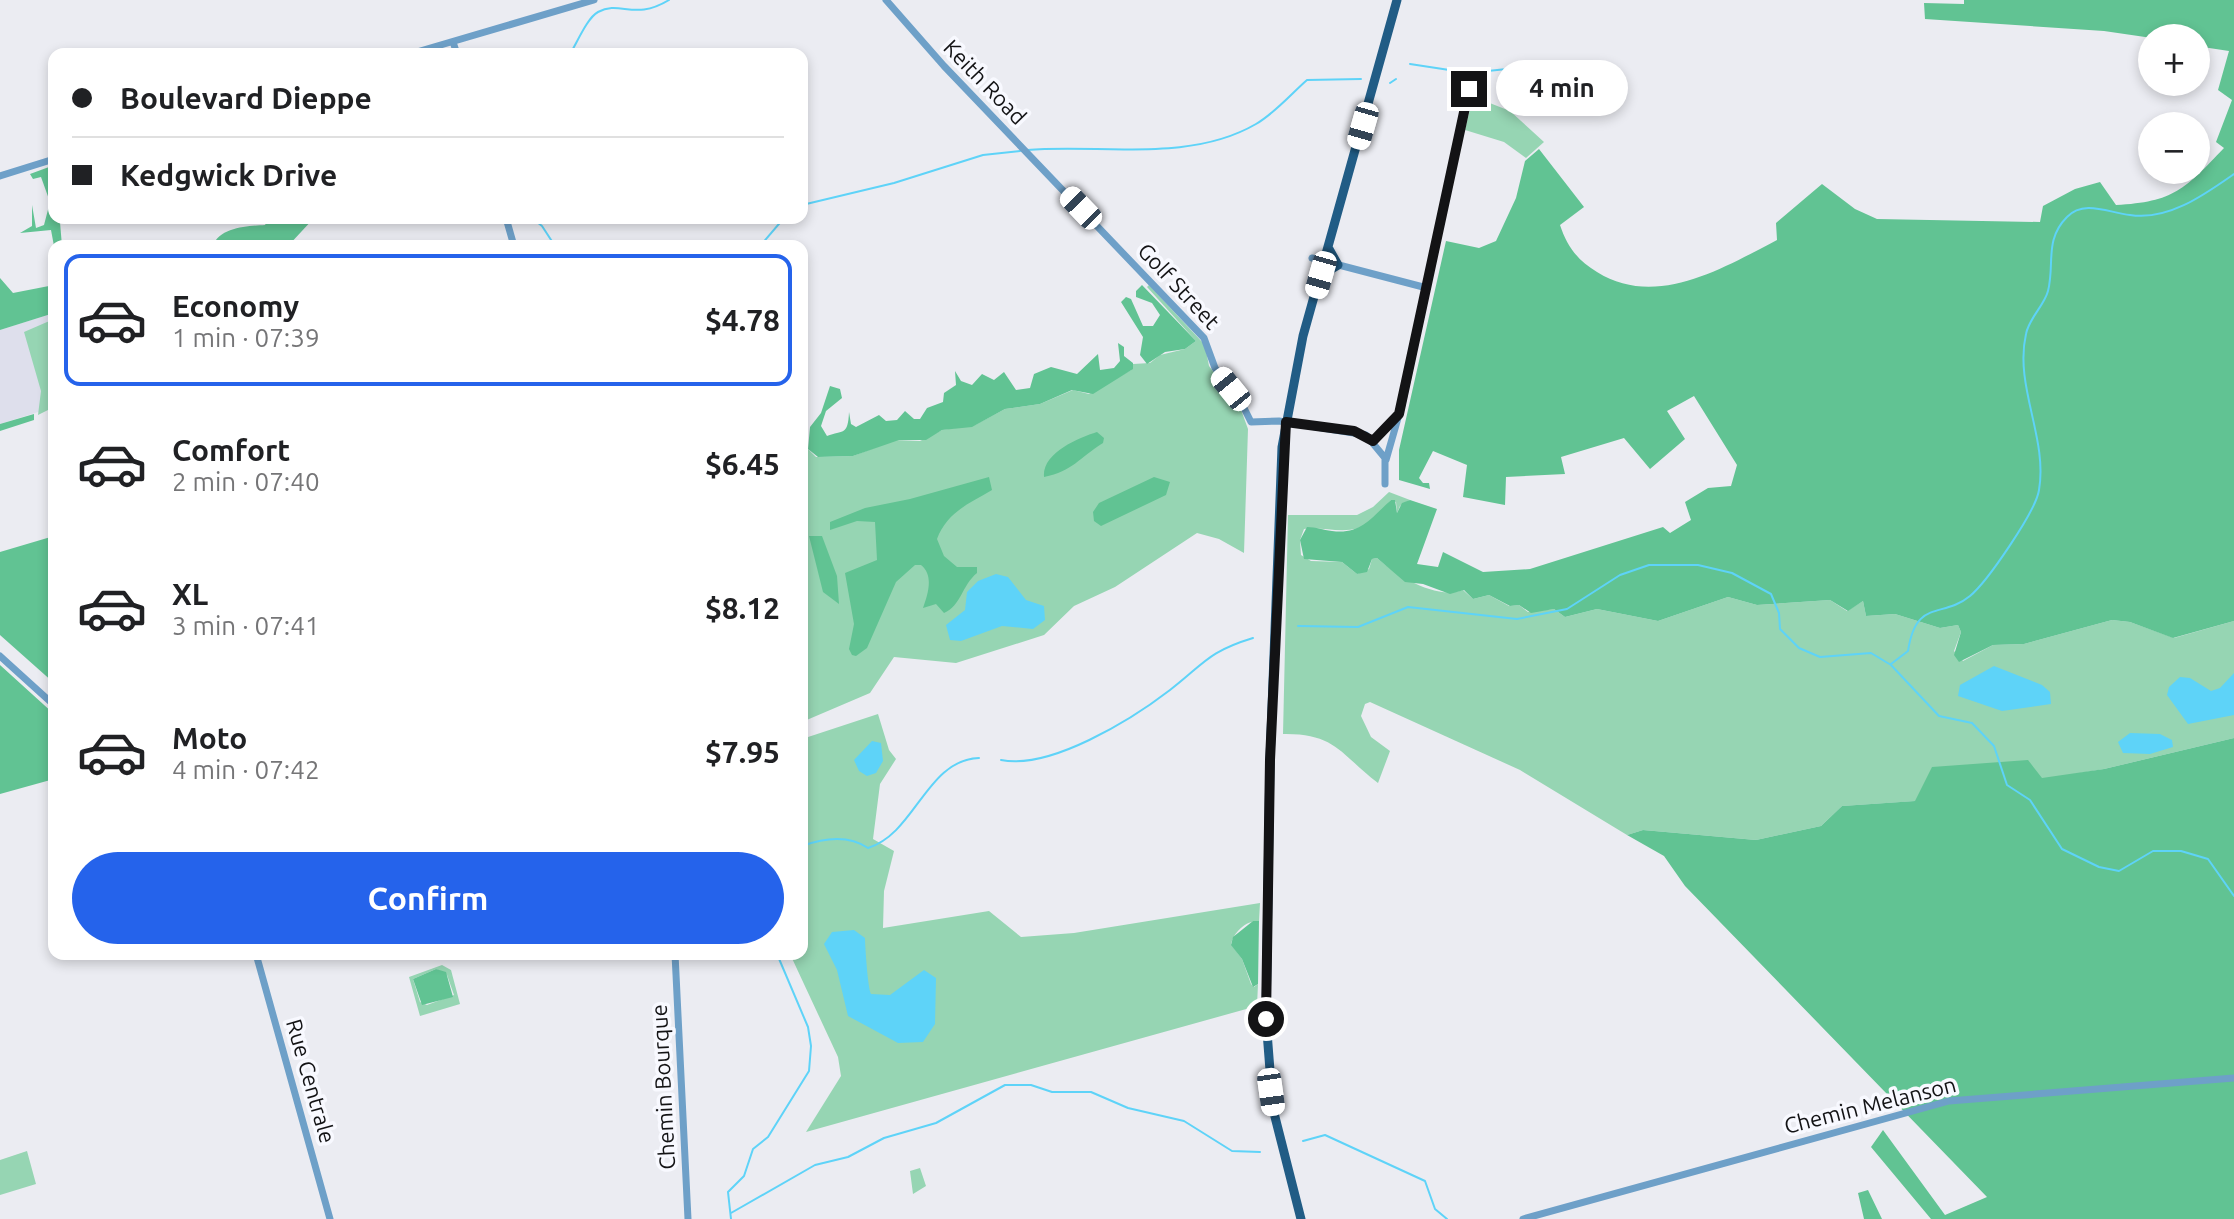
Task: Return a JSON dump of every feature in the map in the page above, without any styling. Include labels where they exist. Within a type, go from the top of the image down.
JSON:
[{"type":"main road","points":[[1301,1219],[1273,1109],[1266,1019],[1270,760],[1286,422],[1299,351],[1397,0]]},
{"type":"main road","points":[[1321,275],[1338,265],[1329,249]]},
{"type":"street","points":[[432,48],[594,0]]},
{"type":"street","name":"Keith Road","points":[[886,0],[944,66],[1061,187]]},
{"type":"street","points":[[453,42],[455,48]]},
{"type":"street","points":[[1385,484],[1386,462],[1469,89]]},
{"type":"street","points":[[0,176],[48,161]]},
{"type":"street","name":"Golf Street","points":[[1061,187],[1206,340],[1213,365],[1245,407],[1251,422],[1286,422]]},
{"type":"street","points":[[1312,258],[1427,288]]},
{"type":"street","points":[[1373,441],[1399,414]]},
{"type":"street","points":[[1286,422],[1354,431],[1373,441],[1386,462]]},
{"type":"street","points":[[0,656],[48,700]]},
{"type":"street","name":"Rue Centrale","points":[[258,960],[330,1219]]},
{"type":"street","name":"Chemin Bourque","points":[[675,960],[688,1219]]},
{"type":"street","name":"Chemin Melanson","points":[[1523,1219],[1949,1101],[2234,1078]]},
{"type":"shaded area","points":[[48,315],[48,409],[0,424],[0,330]]},
{"type":"green space","points":[[1964,0],[2234,0],[2234,621],[2173,638],[2130,622],[2112,620],[2024,644],[1993,645],[1959,662],[1954,655],[1961,632],[1958,625],[1940,628],[1895,614],[1866,616],[1863,601],[1848,611],[1830,600],[1757,605],[1728,597],[1658,621],[1597,609],[1565,617],[1554,609],[1531,613],[1519,605],[1510,606],[1489,595],[1473,599],[1464,590],[1450,594],[1423,584],[1405,582],[1377,558],[1372,559],[1367,572],[1357,574],[1342,562],[1304,559],[1300,540],[1307,527],[1342,532],[1351,530],[1365,523],[1391,500],[1395,500],[1397,513],[1402,503],[1410,500],[1437,509],[1417,564],[1438,567],[1443,552],[1483,572],[1530,569],[1663,527],[1670,533],[1691,520],[1685,502],[1708,488],[1731,486],[1737,465],[1694,396],[1667,411],[1685,439],[1650,469],[1624,438],[1561,457],[1565,474],[1506,477],[1505,505],[1463,497],[1467,465],[1433,451],[1419,478],[1423,483],[1429,483],[1430,489],[1399,480],[1399,450],[1446,241],[1479,248],[1496,241],[1516,198],[1525,161],[1539,149],[1584,207],[1560,225],[1574,252],[1597,272],[1619,282],[1642,287],[1666,286],[1712,272],[1777,240],[1776,223],[1822,184],[1855,209],[1877,219],[2040,222],[2043,206],[2075,189],[2100,182],[2116,205],[2152,201],[2187,184],[2210,184],[2210,163],[2224,148],[2216,142],[2232,100],[2218,90],[2229,51],[2210,48],[2210,24],[2138,24],[2138,36],[1925,19],[1924,3],[1964,4]]},
{"type":"green space","points":[[1477,98],[1510,111],[1544,142],[1526,158],[1504,142],[1465,130],[1472,101]]},
{"type":"green space","points":[[48,167],[48,196],[41,177],[33,179],[30,174]]},
{"type":"green space","points":[[32,205],[36,228],[44,225],[48,210],[48,224],[60,224],[62,240],[53,240],[51,230],[20,233],[32,226]]},
{"type":"green space","points":[[308,224],[294,240],[216,240],[228,231],[265,225]]},
{"type":"green space","points":[[0,278],[13,293],[48,286],[48,315],[0,330]]},
{"type":"green space","points":[[1142,285],[1196,341],[1185,349],[1165,352],[1147,364],[1140,355],[1143,337],[1121,302],[1126,297],[1131,299],[1143,326],[1153,326],[1160,315],[1152,303],[1136,297],[1136,291]]},
{"type":"green space","points":[[1149,285],[1205,345],[1209,366],[1240,407],[1248,429],[1244,553],[1219,539],[1197,533],[1115,587],[1074,606],[1044,635],[956,663],[894,657],[870,693],[808,719],[808,449],[816,457],[853,456],[895,440],[920,441],[942,430],[975,425],[1005,409],[1040,404],[1073,390],[1089,394],[1131,370],[1133,364],[1150,363],[1160,355],[1185,349],[1196,341],[1147,287]]},
{"type":"green space","points":[[48,322],[48,410],[38,415],[41,391],[24,332]]},
{"type":"green space","points":[[1118,343],[1124,347],[1124,356],[1133,363],[1133,369],[1093,394],[1072,390],[1040,404],[1005,409],[972,427],[942,430],[926,440],[899,440],[853,456],[818,457],[808,449],[810,427],[821,413],[830,386],[840,389],[842,398],[826,411],[821,426],[827,436],[846,429],[849,412],[851,424],[856,427],[879,415],[886,421],[897,420],[905,411],[914,419],[920,419],[927,408],[943,402],[944,393],[956,385],[955,371],[961,381],[972,385],[982,374],[994,380],[1004,372],[1016,390],[1030,388],[1034,374],[1051,367],[1077,374],[1098,354],[1100,370],[1114,368],[1120,361]]},
{"type":"green space","points":[[34,414],[34,420],[0,431],[0,424]]},
{"type":"green space","points":[[1097,432],[1104,438],[1103,443],[1069,468],[1044,477],[1045,468],[1055,454]]},
{"type":"green space","points":[[989,477],[992,490],[953,515],[937,539],[944,556],[957,567],[977,567],[977,573],[954,605],[944,613],[936,604],[923,608],[929,579],[921,565],[915,565],[896,582],[867,648],[856,656],[852,655],[849,649],[854,624],[845,573],[877,560],[875,522],[857,521],[830,530],[830,522],[865,508]]},
{"type":"green space","points":[[1154,477],[1170,482],[1166,495],[1101,526],[1094,521],[1093,512],[1099,503]]},
{"type":"green space","points":[[1389,492],[1410,500],[1400,506],[1397,513],[1396,502],[1391,500],[1376,518],[1357,529],[1304,529],[1300,540],[1301,555],[1311,561],[1342,562],[1357,574],[1369,569],[1372,559],[1377,558],[1406,579],[1429,589],[1441,592],[1463,590],[1473,599],[1489,595],[1509,606],[1519,605],[1528,612],[1554,609],[1565,617],[1597,609],[1658,621],[1728,597],[1757,605],[1830,600],[1847,611],[1863,601],[1866,616],[1895,614],[1940,628],[1958,625],[1961,632],[1954,651],[1963,661],[1993,645],[2024,644],[2112,620],[2130,622],[2174,638],[2234,621],[2234,738],[2104,769],[1916,801],[1842,806],[1821,826],[1756,840],[1643,830],[1627,835],[1520,770],[1370,702],[1365,704],[1361,716],[1371,737],[1390,751],[1378,783],[1327,742],[1315,737],[1283,734],[1288,515],[1357,515],[1373,507]]},
{"type":"green space","points":[[809,536],[822,536],[837,576],[839,604],[823,592]]},
{"type":"green space","points":[[48,538],[48,678],[0,635],[0,552]]},
{"type":"green space","points":[[0,665],[48,709],[48,781],[0,794]]},
{"type":"green space","points":[[878,714],[889,750],[896,759],[880,784],[873,839],[894,851],[884,891],[883,928],[989,911],[1021,937],[1074,933],[1260,903],[1259,921],[1241,928],[1231,944],[1242,959],[1251,984],[1254,987],[1258,984],[1257,1006],[806,1132],[841,1076],[838,1057],[793,960],[808,960],[808,737]]},
{"type":"green space","points":[[2234,738],[2234,1219],[1931,1219],[1871,1147],[1883,1130],[1945,1215],[1987,1197],[1685,886],[1664,856],[1627,835],[1643,830],[1756,840],[1821,826],[1842,806],[1915,801],[1932,767],[2028,760],[2042,778],[2104,769]]},
{"type":"green space","points":[[1253,921],[1259,921],[1258,984],[1253,987],[1242,959],[1231,945],[1233,937]]},
{"type":"green space","points":[[442,965],[451,970],[460,1004],[420,1016],[409,977]],"holes":[[[436,969],[447,975],[454,995],[427,1005],[420,1002],[413,979]]]},
{"type":"green space","points":[[436,969],[446,972],[453,997],[422,1005],[413,979]]},
{"type":"green space","points":[[27,1151],[36,1184],[0,1195],[0,1160]]},
{"type":"green space","points":[[920,1168],[926,1186],[913,1194],[910,1171]]},
{"type":"green space","points":[[1868,1190],[1882,1219],[1864,1219],[1858,1193]]},
{"type":"water","points":[[996,574],[1008,577],[1026,600],[1044,606],[1045,620],[1033,629],[1002,626],[961,641],[950,640],[946,625],[965,610],[967,592],[978,581]]},
{"type":"water","points":[[1994,666],[2042,685],[2050,692],[2051,704],[2002,711],[1958,696],[1960,685]]},
{"type":"water","points":[[2234,673],[2234,715],[2188,724],[2167,695],[2169,687],[2180,677],[2190,678],[2211,691],[2220,688]]},
{"type":"water","points":[[2130,733],[2160,734],[2172,740],[2173,747],[2150,754],[2123,753],[2118,742]]},
{"type":"water","points":[[872,741],[881,743],[883,761],[876,773],[867,776],[859,771],[854,760]]},
{"type":"water","points":[[854,930],[865,938],[871,994],[890,995],[924,970],[936,978],[935,1024],[923,1042],[898,1043],[848,1016],[837,970],[824,944],[832,932]]},
{"type":"waterway","points":[[573,48],[586,25],[598,12],[614,8],[647,9],[669,0]]},
{"type":"waterway","points":[[1410,64],[1469,73],[1516,68],[1568,74],[1597,70]]},
{"type":"waterway","points":[[1027,150],[1174,148],[1202,144],[1256,124],[1307,80],[1361,79]]},
{"type":"waterway","points":[[1390,83],[1396,79]]},
{"type":"waterway","points":[[808,204],[894,183],[983,155],[1020,151]]},
{"type":"waterway","points":[[1891,664],[1908,651],[1917,623],[1924,616],[1960,603],[1978,588],[2010,546],[2036,500],[2041,470],[2023,354],[2028,328],[2048,291],[2053,243],[2060,226],[2067,217],[2081,209],[2097,208],[2144,216],[2172,210],[2198,198],[2234,174]]},
{"type":"waterway","points":[[540,224],[551,240]]},
{"type":"waterway","points":[[765,240],[779,224]]},
{"type":"waterway","points":[[1298,626],[1358,627],[1408,607],[1517,619],[1567,609],[1620,575],[1649,565],[1698,565],[1732,573],[1771,594],[1779,613],[1780,629],[1799,648],[1820,657],[1871,653],[1891,665],[1939,716],[1972,723],[1994,746],[2007,785],[2030,800],[2062,849],[2099,867],[2119,871],[2153,851],[2181,851],[2208,859],[2234,896]]},
{"type":"waterway","points":[[1001,760],[1043,758],[1089,740],[1154,702],[1215,654],[1253,638]]},
{"type":"waterway","points":[[808,844],[836,839],[853,841],[868,848],[884,840],[946,771],[961,762],[979,758]]},
{"type":"waterway","points":[[731,1219],[728,1192],[744,1176],[753,1149],[768,1137],[809,1071],[811,1046],[808,1027],[780,960]]},
{"type":"waterway","points":[[731,1213],[815,1165],[848,1157],[884,1138],[936,1123],[1005,1085],[1031,1085],[1052,1092],[1091,1092],[1128,1108],[1184,1121],[1232,1151],[1260,1152]]},
{"type":"waterway","points":[[1303,1141],[1325,1135],[1425,1181],[1435,1209],[1447,1219]]},
{"type":"route","points":[[1266,1019],[1270,760],[1282,447],[1286,422],[1354,431],[1373,441],[1399,414],[1469,89]]}]
